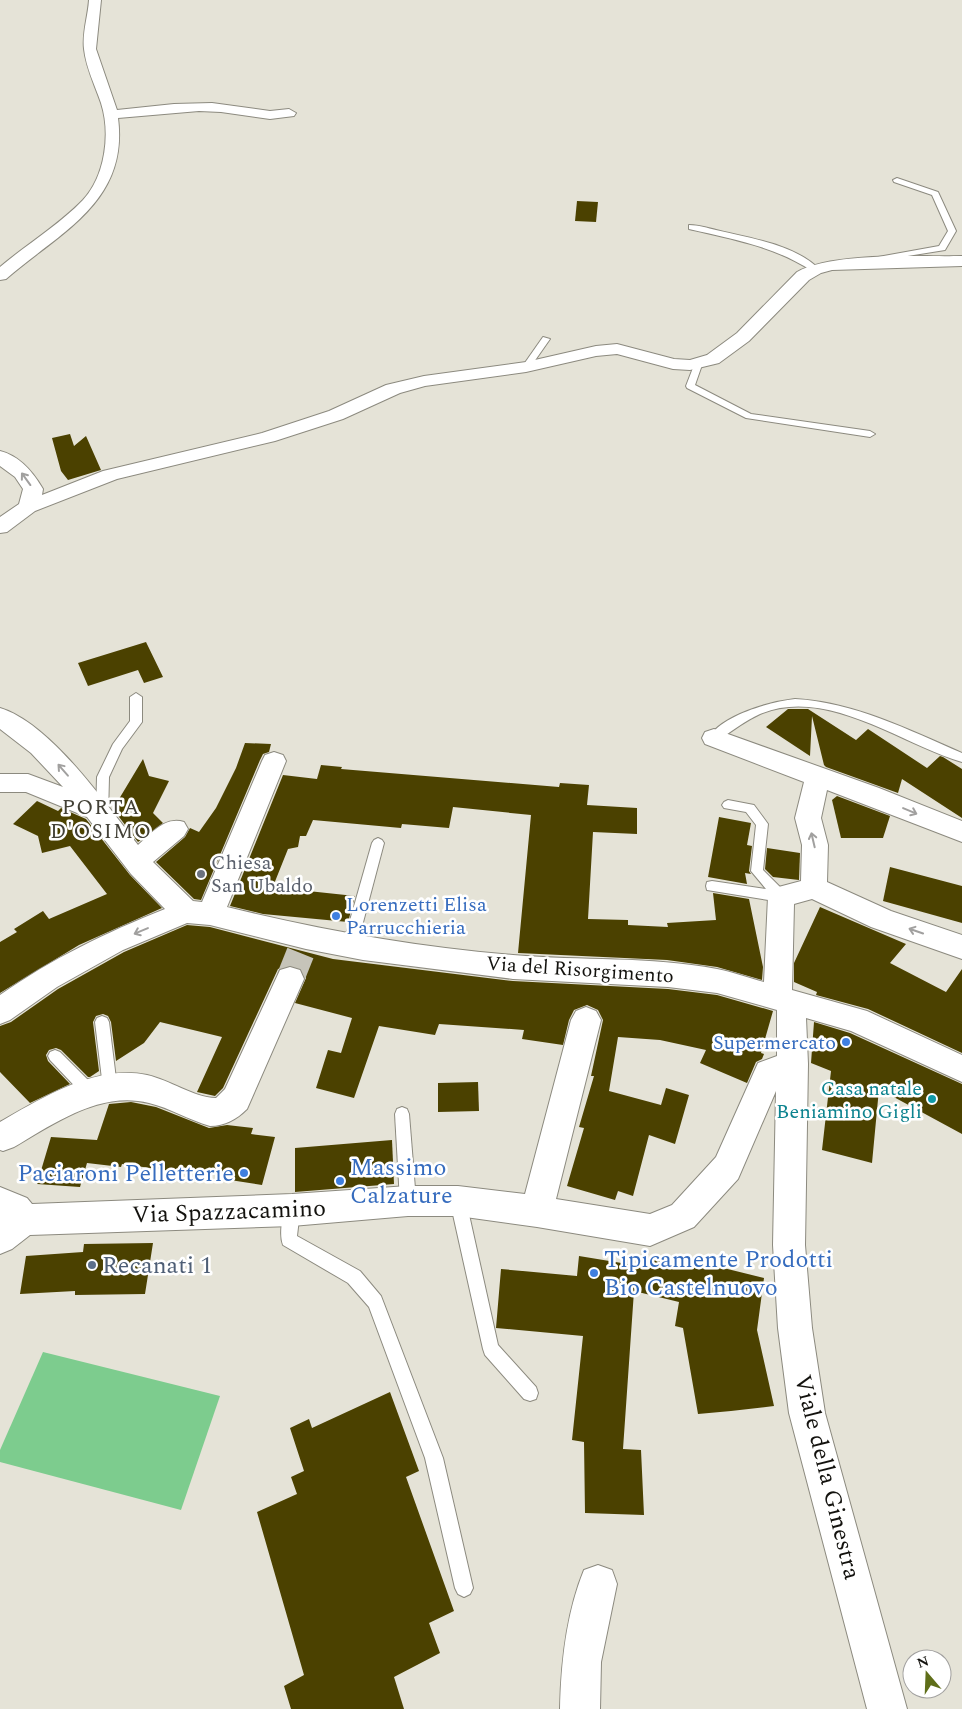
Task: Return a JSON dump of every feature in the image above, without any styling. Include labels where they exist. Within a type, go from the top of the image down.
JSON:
[{"type":"street","points":[[0,275],[90,202],[102,184],[108,166],[111,115],[92,61],[90,46],[95,0]]},
{"type":"street","points":[[111,115],[194,107],[214,107],[275,116],[289,113]]},
{"type":"street","points":[[0,527],[28,507],[127,470],[268,437],[336,414],[393,389],[424,381],[526,367],[596,351],[617,349],[673,364],[690,365],[713,358],[743,336],[803,276],[815,269],[832,265],[962,261]]},
{"type":"street","points":[[0,457],[23,473],[34,489],[28,507]]},
{"type":"street","points":[[0,717],[57,763],[100,813],[136,861],[198,913]]},
{"type":"street","points":[[714,738],[870,795],[962,832]]},
{"type":"street","points":[[0,1011],[47,978],[113,942],[198,913],[240,847],[274,761]]},
{"type":"street","points":[[814,888],[815,845],[808,818],[818,777]]},
{"type":"street","points":[[0,783],[28,783],[100,813]]},
{"type":"street","points":[[136,861],[175,828]]},
{"type":"street","points":[[781,897],[814,888],[881,919],[962,946]]},
{"type":"street","name":"Viale della Ginestra","points":[[781,897],[785,999],[793,1064],[789,1244],[795,1328],[807,1413],[887,1709]]},
{"type":"street","name":"Via del Risorgimento","points":[[198,913],[304,943],[350,945],[513,967],[668,974],[717,982],[857,1020],[962,1069]]},
{"type":"street","points":[[3,1137],[49,1111],[100,1090],[138,1087],[156,1090],[203,1109],[217,1112],[228,1108],[236,1099],[290,978]]},
{"type":"street","points":[[537,1211],[586,1020]]},
{"type":"street","name":"Via Spazzacamino","points":[[8,1220],[292,1210],[408,1201],[458,1201],[537,1211],[650,1230],[683,1216],[727,1168],[769,1072],[793,1064]]},
{"type":"street","points":[[580,1709],[581,1662],[598,1584]]},
{"type":"lane","points":[[848,265],[894,254],[942,248],[952,231],[935,194],[897,180]]},
{"type":"lane","points":[[692,227],[769,247],[803,260],[815,269]]},
{"type":"lane","points":[[526,367],[546,339]]},
{"type":"lane","points":[[699,362],[690,386],[749,416],[870,434]]},
{"type":"lane","points":[[100,813],[103,776],[117,747],[136,722],[136,697]]},
{"type":"lane","points":[[714,738],[736,720],[775,705],[795,702],[823,704],[865,718],[962,758]]},
{"type":"lane","points":[[728,804],[750,808],[762,824],[757,871],[781,897]]},
{"type":"lane","points":[[350,945],[378,843]]},
{"type":"lane","points":[[712,886],[781,897]]},
{"type":"lane","points":[[100,1090],[102,1022]]},
{"type":"lane","points":[[55,1056],[100,1090]]},
{"type":"lane","points":[[402,1114],[408,1201]]},
{"type":"lane","points":[[458,1201],[491,1349],[530,1393]]},
{"type":"lane","points":[[292,1210],[289,1240],[354,1277],[375,1302],[434,1458],[464,1588]]},
{"type":"green space","points":[[43,1352],[220,1396],[181,1510],[0,1462],[0,1450]]},
{"type":"building","points":[[577,201],[598,202],[596,222],[575,221]]},
{"type":"building","points":[[70,434],[74,446],[86,436],[101,470],[68,480],[61,471],[52,438]]},
{"type":"building","points":[[146,642],[163,677],[144,683],[138,670],[88,686],[78,663]]},
{"type":"building","points":[[788,709],[808,709],[856,740],[868,729],[927,768],[940,756],[943,757],[962,769],[962,818],[902,779],[898,793],[826,767],[812,716],[810,756],[766,727]]},
{"type":"building","points":[[245,743],[271,744],[269,752],[263,754],[260,760],[201,900],[194,899],[156,862],[185,837],[190,828],[199,832],[216,808],[236,768]]},
{"type":"building","points":[[143,759],[149,776],[169,781],[153,813],[163,823],[138,842],[113,809]]},
{"type":"building","points":[[321,765],[342,767],[341,769],[559,787],[560,783],[589,785],[587,805],[637,808],[637,834],[593,832],[588,919],[628,920],[628,925],[668,927],[667,923],[716,920],[713,893],[749,899],[763,967],[762,980],[717,967],[667,960],[518,953],[531,815],[453,807],[449,828],[402,824],[401,828],[313,820],[306,836],[300,836],[298,847],[288,849],[274,884],[308,891],[355,896],[348,922],[263,914],[230,906],[283,775],[317,779]]},
{"type":"building","points":[[837,796],[890,816],[883,838],[841,838],[832,800]]},
{"type":"building","points":[[37,801],[58,811],[61,808],[86,819],[130,875],[162,908],[79,945],[0,993],[0,942],[17,932],[14,929],[43,911],[49,919],[107,894],[70,846],[42,853],[38,836],[13,824]]},
{"type":"building","points":[[719,817],[751,823],[747,845],[752,846],[749,871],[751,874],[745,873],[747,884],[708,877]]},
{"type":"building","points":[[767,848],[800,853],[799,880],[773,877],[765,869]]},
{"type":"building","points":[[890,867],[962,886],[962,923],[883,901]]},
{"type":"building","points":[[820,907],[906,944],[890,963],[946,992],[962,969],[962,1053],[868,1009],[816,995],[817,992],[794,982],[794,963]]},
{"type":"building","points":[[187,925],[210,927],[333,959],[513,981],[668,989],[717,995],[773,1011],[761,1053],[764,1054],[762,1059],[756,1062],[747,1083],[700,1063],[706,1050],[660,1040],[618,1037],[609,1091],[661,1105],[666,1088],[689,1095],[675,1144],[649,1135],[633,1196],[618,1191],[615,1200],[567,1186],[584,1128],[579,1127],[594,1076],[591,1076],[603,1020],[598,1010],[587,1005],[574,1010],[569,1020],[563,1045],[522,1039],[524,1030],[439,1024],[435,1035],[379,1026],[354,1098],[316,1088],[328,1050],[341,1053],[352,1018],[295,1003],[306,978],[301,968],[289,965],[278,969],[223,1088],[215,1096],[197,1092],[222,1037],[160,1022],[144,1043],[116,1061],[111,1022],[108,1016],[103,1014],[96,1016],[93,1022],[99,1071],[90,1077],[61,1050],[56,1048],[49,1050],[46,1055],[48,1061],[70,1084],[30,1103],[0,1072],[0,1026],[11,1022],[58,989],[124,952]]},
{"type":"building","points":[[814,1022],[850,1033],[962,1084],[962,1134],[879,1089],[872,1163],[822,1150],[831,1071],[811,1063]]},
{"type":"building","points":[[478,1082],[479,1111],[438,1112],[438,1083]]},
{"type":"building","points":[[131,1102],[156,1107],[209,1128],[227,1125],[253,1128],[251,1134],[275,1137],[262,1185],[230,1180],[232,1175],[193,1169],[192,1174],[122,1164],[121,1167],[87,1163],[80,1187],[37,1184],[51,1137],[97,1140],[109,1104]]},
{"type":"building","points":[[392,1140],[394,1184],[295,1192],[295,1148]]},
{"type":"building","points":[[153,1243],[145,1294],[75,1295],[75,1291],[20,1294],[26,1256],[83,1252],[84,1244]]},
{"type":"building","points":[[579,1256],[652,1268],[653,1260],[674,1265],[675,1256],[764,1278],[757,1330],[774,1406],[731,1411],[698,1414],[683,1328],[675,1326],[679,1302],[634,1291],[623,1449],[641,1450],[644,1515],[585,1513],[584,1442],[572,1440],[583,1336],[496,1328],[501,1269],[577,1276]]},
{"type":"building","points":[[390,1392],[419,1471],[406,1477],[454,1611],[429,1623],[440,1653],[394,1677],[404,1709],[291,1709],[284,1686],[304,1675],[257,1512],[297,1494],[291,1477],[304,1471],[290,1428],[309,1419],[312,1428]]},
{"type":"tunnel","points":[[290,979],[302,949]]},
{"type":"place","name":"Chiesa San Ubaldo","points":[[201,874]]},
{"type":"place","name":"Lorenzetti Elisa Parrucchieria","points":[[336,916]]},
{"type":"place","name":"Supermercato","points":[[846,1042]]},
{"type":"place","name":"Casa natale Beniamino Gigli","points":[[932,1099]]},
{"type":"place","name":"Paciaroni Pelletterie","points":[[244,1173]]},
{"type":"place","name":"Massimo Calzature","points":[[340,1181]]},
{"type":"place","name":"Recanati 1","points":[[92,1265]]},
{"type":"place","name":"Tipicamente Prodotti Bio Castelnuovo","points":[[594,1273]]},
{"type":"district","name":"PORTA D'OSIMO","points":[[101,819]]}]
